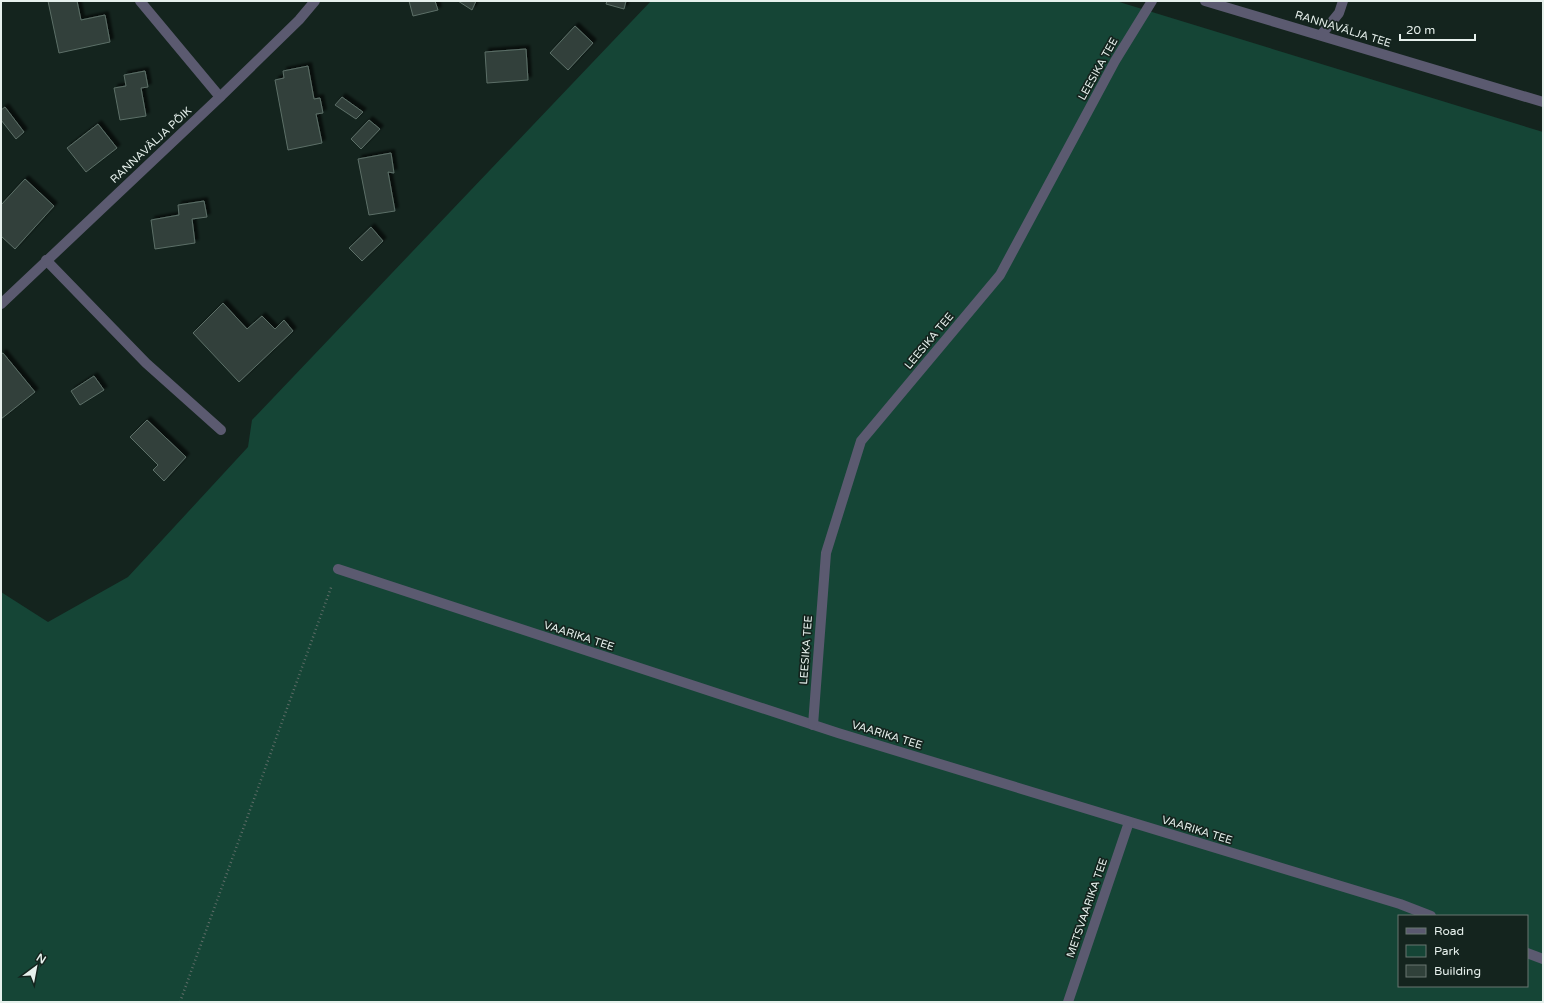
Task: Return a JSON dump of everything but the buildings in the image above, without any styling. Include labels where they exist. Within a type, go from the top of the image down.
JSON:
[{"type":"street","points":[[140,1],[220,97]]},
{"type":"street","name":"RANNAVÄLJA PÕIK","points":[[1,304],[300,20],[315,1]]},
{"type":"street","name":"LEESIKA TEE","points":[[813,725],[826,553],[861,441],[1000,275],[1115,61],[1152,1]]},
{"type":"street","name":"RANNAVÄLJA TEE","points":[[1205,1],[1543,102]]},
{"type":"street","points":[[1321,35],[1339,13],[1343,1]]},
{"type":"street","points":[[46,260],[146,363],[221,430]]},
{"type":"street","name":"VAARIKA TEE","points":[[338,569],[813,725],[1400,904],[1428,915]]},
{"type":"street","name":"METSVAARIKA TEE","points":[[1068,1002],[1129,822]]},
{"type":"street","points":[[1528,953],[1543,959]]},
{"type":"path","points":[[180,1002],[338,569]]},
{"type":"green space","points":[[651,1],[1116,1],[1543,132],[1543,1002],[1,1002],[1,592],[48,622],[128,577],[248,447],[252,420]]}]
